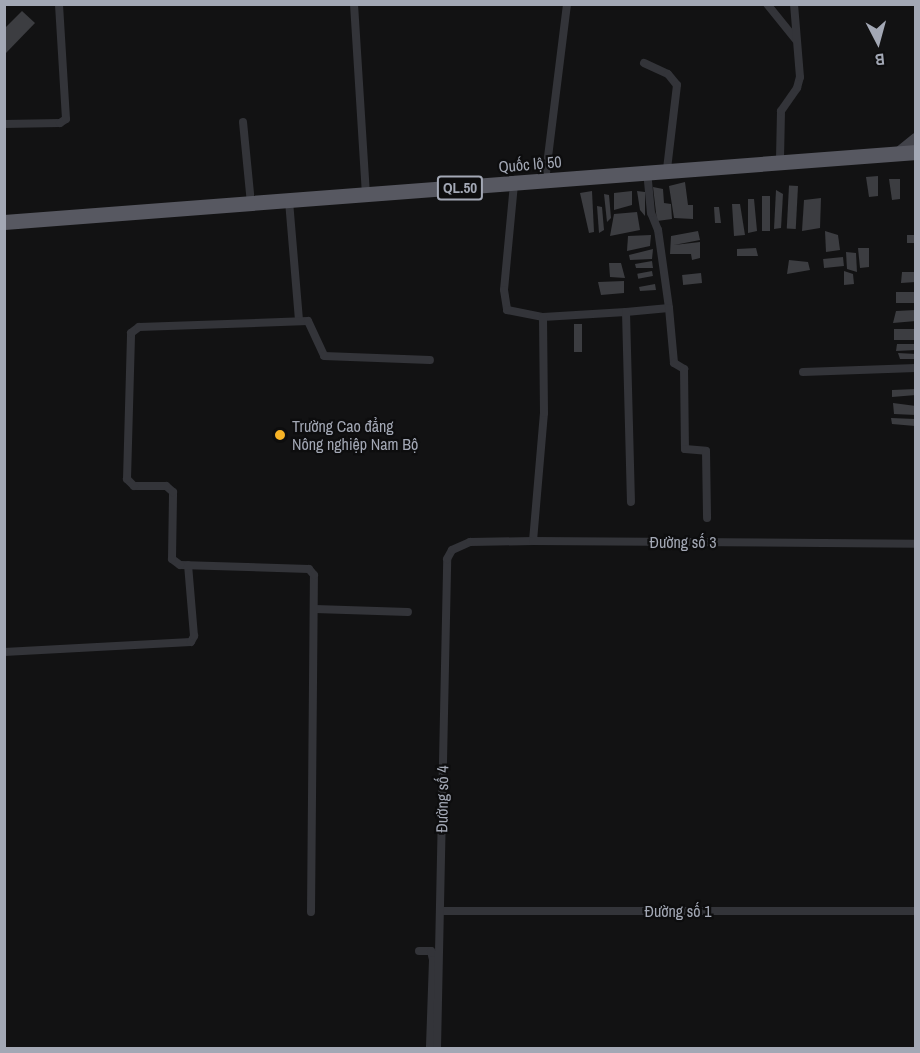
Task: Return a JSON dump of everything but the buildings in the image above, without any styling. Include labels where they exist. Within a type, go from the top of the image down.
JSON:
[{"type":"highway","name":"Quốc lộ 50","points":[[4,222],[514,184],[780,159],[908,152]]},
{"type":"main road","points":[[908,152],[915,139]]},
{"type":"street","points":[[4,124],[60,123],[66,119],[59,4]]},
{"type":"street","points":[[354,4],[366,194]]},
{"type":"street","points":[[545,181],[567,4]]},
{"type":"street","points":[[767,4],[796,41]]},
{"type":"street","points":[[780,159],[781,111],[797,88],[800,76],[794,4]]},
{"type":"street","points":[[644,63],[668,74],[676,85],[667,169]]},
{"type":"street","points":[[243,123],[251,204]]},
{"type":"street","points":[[647,171],[651,213],[658,230],[669,308],[674,363],[684,369],[685,449],[706,451],[707,518]]},
{"type":"street","points":[[514,184],[506,306],[512,312],[543,317],[669,308]]},
{"type":"street","points":[[289,201],[298,320]]},
{"type":"street","points":[[626,312],[631,502]]},
{"type":"street","points":[[533,541],[544,413],[543,317]]},
{"type":"street","points":[[311,912],[315,579],[309,570],[188,565],[172,559],[171,488],[134,486],[127,479],[131,333],[139,327],[298,320],[312,323],[324,356],[430,360]]},
{"type":"street","points":[[803,372],[915,368]]},
{"type":"street","name":"Đường số 3","points":[[452,550],[470,542],[533,541],[915,544]]},
{"type":"street","name":"Đường số 4","points":[[437,1048],[447,559],[452,550]]},
{"type":"street","points":[[4,652],[191,642],[194,636],[188,565]]},
{"type":"street","points":[[315,609],[408,612]]},
{"type":"street","name":"Đường số 1","points":[[440,911],[915,911]]},
{"type":"street","points":[[419,951],[431,951],[433,960],[430,1048]]},
{"type":"place","name":"Trường Cao đẳng Nông nghiệp Nam Bộ","points":[[280,435]]}]
